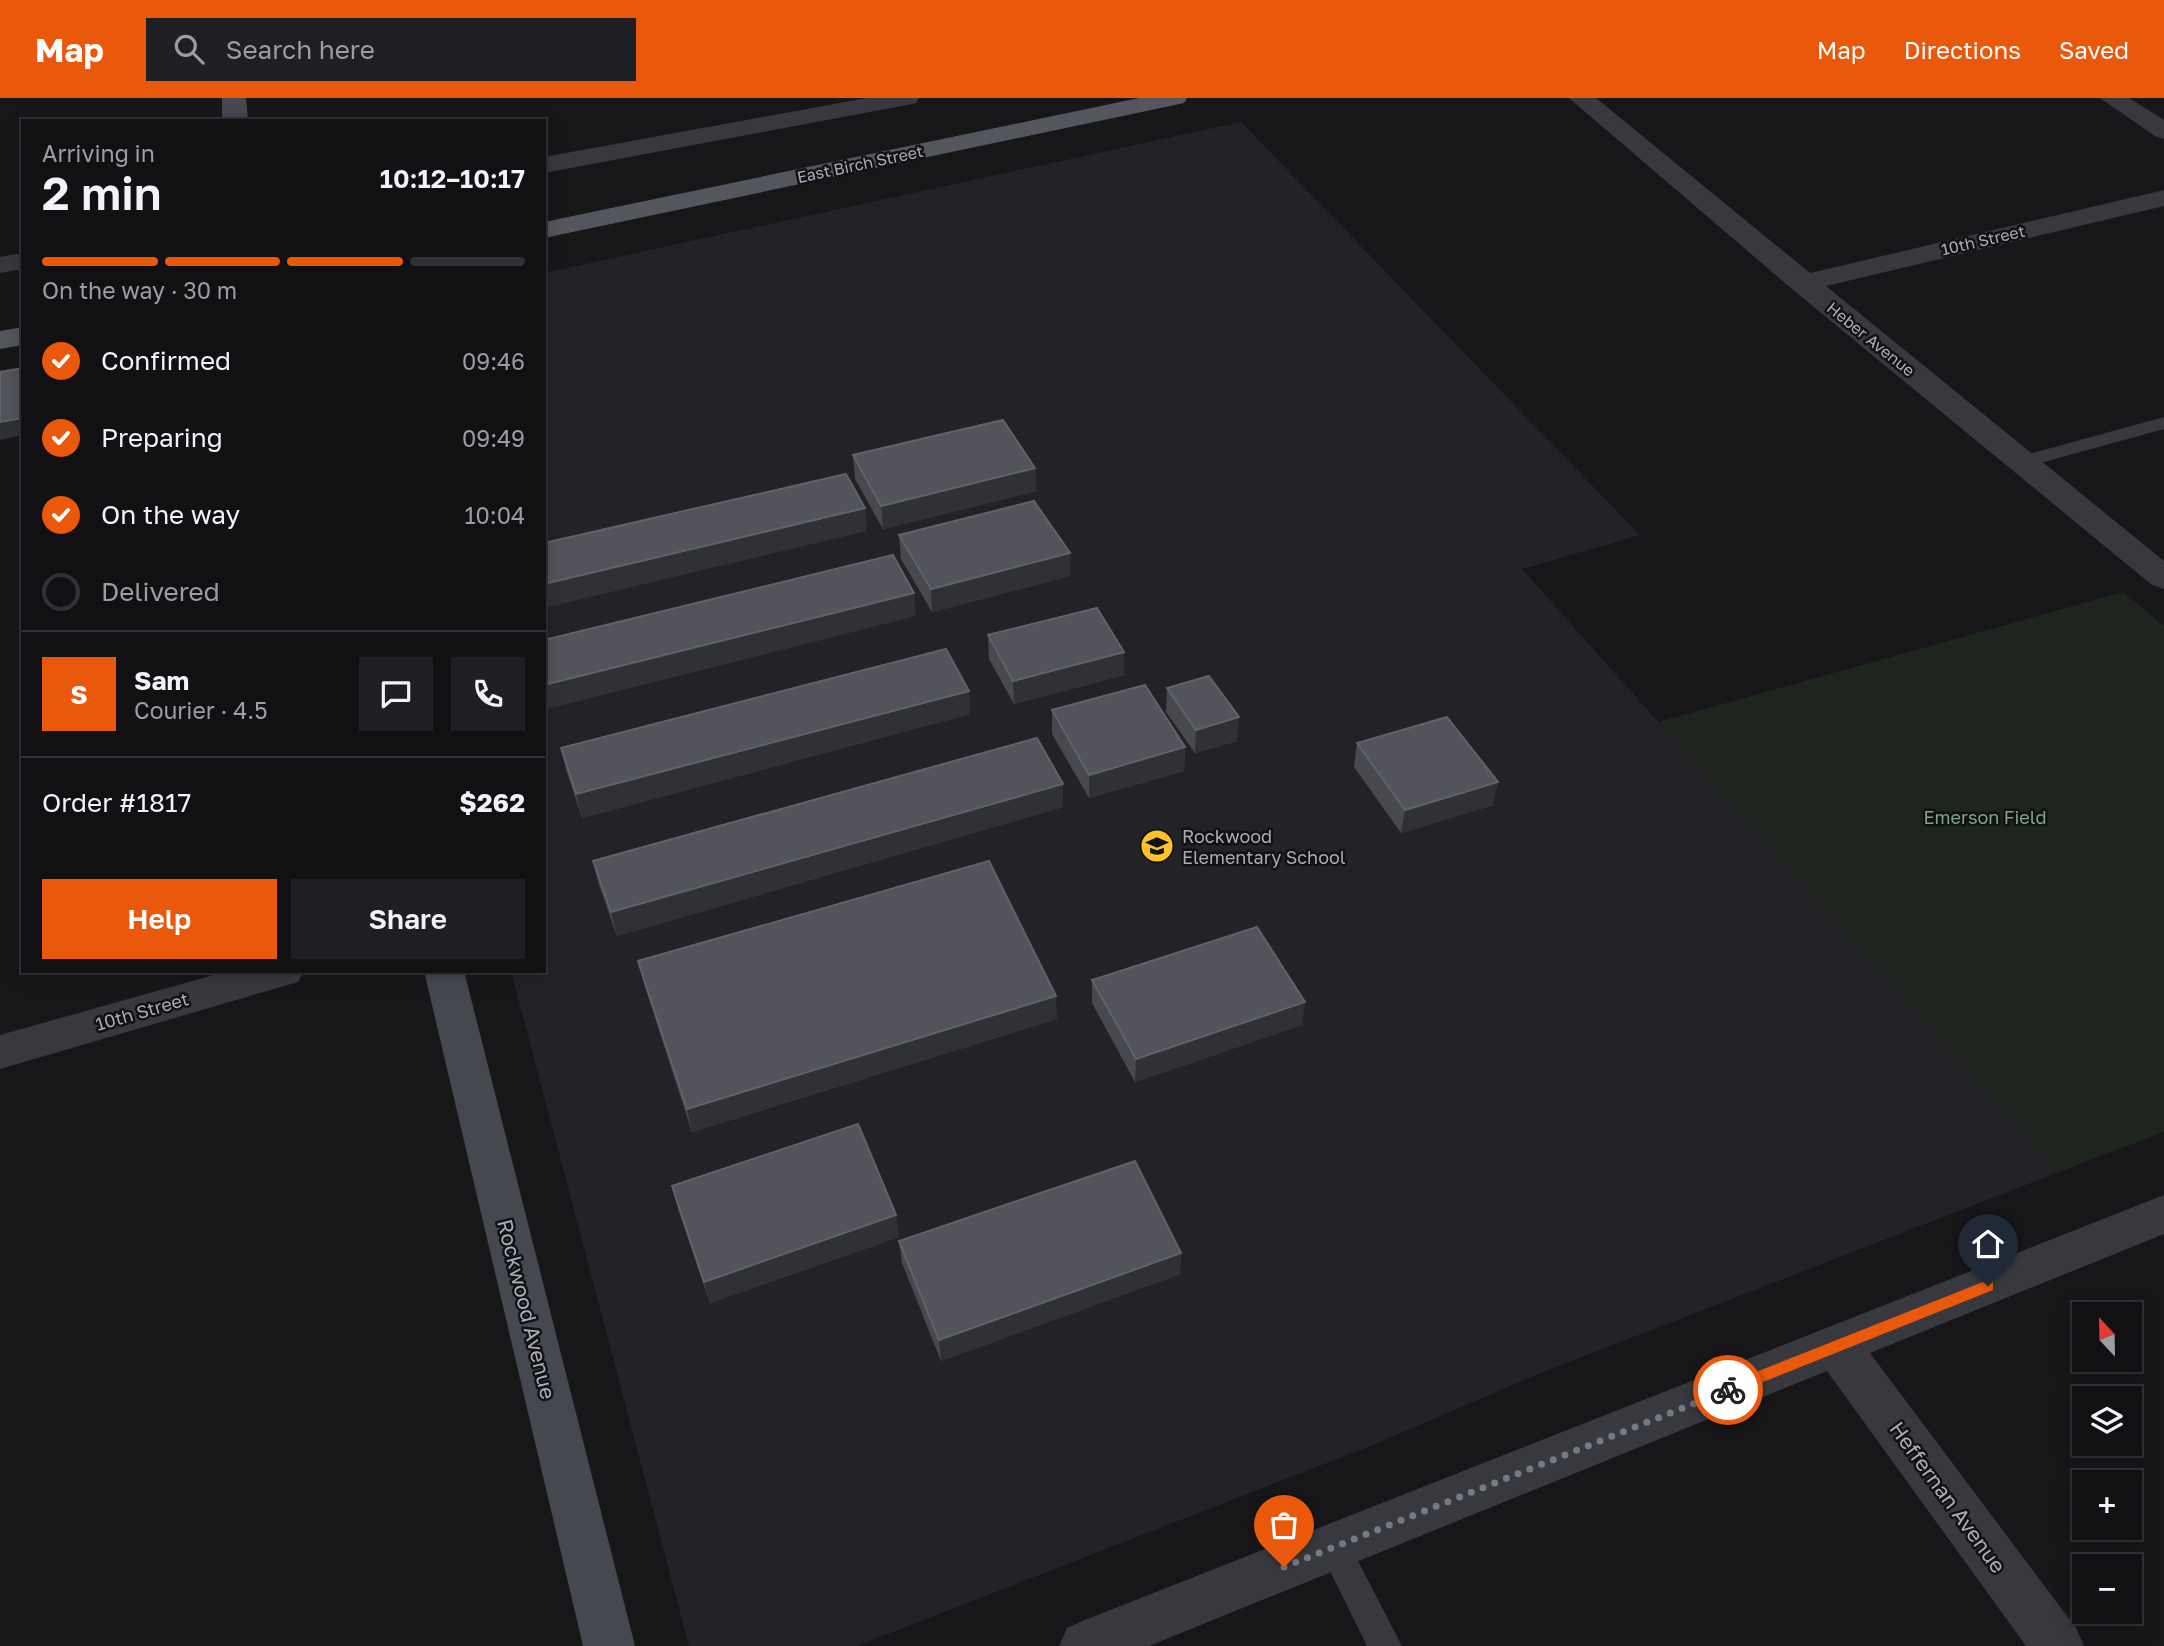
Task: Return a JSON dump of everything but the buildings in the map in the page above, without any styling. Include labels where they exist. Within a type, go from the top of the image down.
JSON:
[{"type":"main road","name":"East Birch Street","points":[[546,230],[1175,98]]},
{"type":"main road","points":[[0,340],[21,336]]},
{"type":"street","points":[[234,98],[235,119]]},
{"type":"street","points":[[546,164],[907,98]]},
{"type":"street","name":"Heber Avenue","points":[[1581,98],[1802,283],[2164,578]]},
{"type":"street","points":[[2112,98],[2162,127]]},
{"type":"street","name":"10th Street","points":[[1802,283],[2164,198]]},
{"type":"street","points":[[0,265],[21,261]]},
{"type":"street","name":"10th Street","points":[[0,1052],[277,973]]},
{"type":"street","name":"Rockwood Avenue","points":[[444,973],[609,1646]]},
{"type":"street","points":[[1085,1646],[2164,1214]]},
{"type":"street","name":"Heffernan Avenue","points":[[1837,1347],[2058,1646]]},
{"type":"lane","points":[[2022,462],[2164,423]]},
{"type":"lane","points":[[1334,1547],[1385,1646]]},
{"type":"shaded area","name":"Rockwood Elementary School","points":[[1241,122],[1640,535],[1522,569],[2059,1172],[1543,1372],[1373,1445],[857,1646],[689,1646],[512,973],[546,973],[546,273]]},
{"type":"green space","name":"Emerson Field","points":[[2123,592],[2164,626],[2164,1132],[2059,1172],[1658,722]]},
{"type":"way so far","points":[[1284,1567],[1728,1390]]},
{"type":"place","name":"Rockwood Elementary School","points":[[1157,846]]},
{"type":"route","points":[[1728,1390],[1988,1286]]}]
